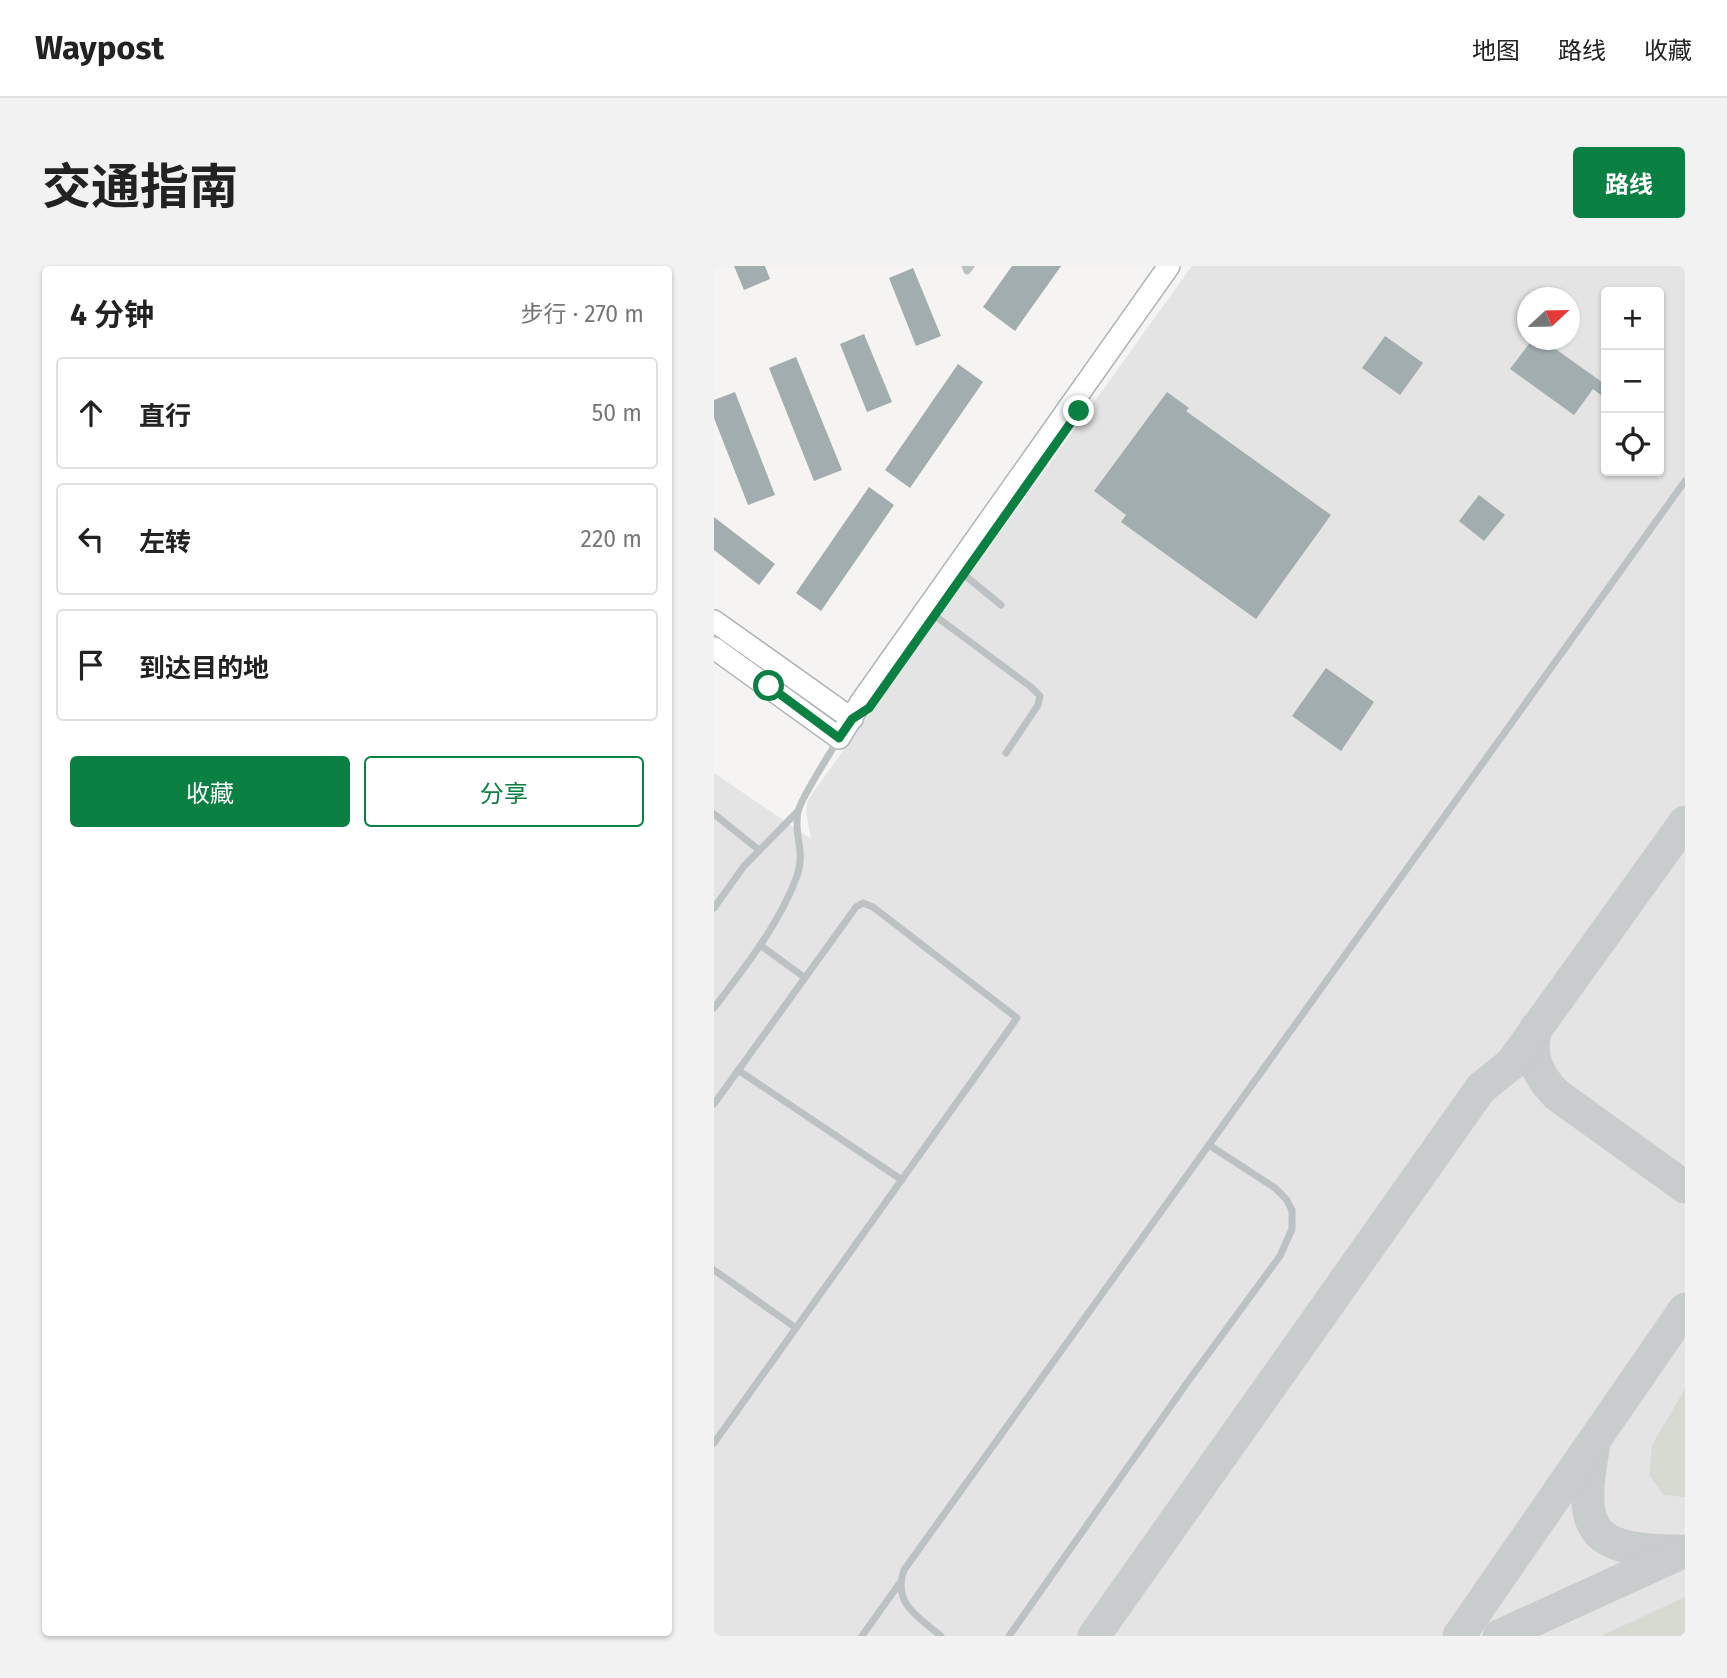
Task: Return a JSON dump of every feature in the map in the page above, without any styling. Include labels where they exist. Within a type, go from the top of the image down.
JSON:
[{"type":"main road","points":[[714,648],[839,738],[861,702],[1169,266]]},
{"type":"main road","points":[[852,719],[869,708],[962,573],[1182,266]]},
{"type":"main road","points":[[714,621],[852,719]]},
{"type":"lane","points":[[965,266],[967,271],[971,266]]},
{"type":"lane","points":[[862,1636],[899,1584],[904,1570],[1685,481]]},
{"type":"lane","points":[[962,573],[1001,605]]},
{"type":"lane","points":[[934,615],[1040,696],[1038,705],[1006,753]]},
{"type":"lane","points":[[714,908],[759,850],[798,811],[839,738]]},
{"type":"lane","points":[[714,1008],[760,945],[788,898],[798,873],[802,851],[798,811]]},
{"type":"lane","points":[[714,814],[759,850]]},
{"type":"lane","points":[[714,1104],[856,906],[863,903],[1017,1018],[714,1443]]},
{"type":"lane","points":[[760,945],[804,977]]},
{"type":"lane","points":[[738,1070],[902,1180]]},
{"type":"lane","points":[[1009,1636],[1280,1256],[1293,1230],[1292,1210],[1286,1199],[1275,1188],[1209,1145]]},
{"type":"lane","points":[[714,1270],[796,1328]]},
{"type":"lane","points":[[899,1584],[910,1611],[941,1636]]},
{"type":"shaded area","points":[[1192,266],[1685,266],[1685,1636],[714,1636],[714,773],[811,839],[807,803]]},
{"type":"shaded area","points":[[1685,1389],[1685,1497],[1664,1495],[1649,1475],[1652,1445]]},
{"type":"shaded area","points":[[1685,1597],[1685,1636],[1601,1636]]},
{"type":"building","points":[[734,266],[765,266],[770,279],[744,290]]},
{"type":"building","points":[[1012,266],[1061,266],[1015,331],[983,307]]},
{"type":"building","points":[[913,268],[941,336],[916,346],[889,278]]},
{"type":"building","points":[[864,334],[892,402],[867,412],[840,344]]},
{"type":"building","points":[[1385,336],[1423,363],[1400,395],[1362,368]]},
{"type":"building","points":[[1524,350],[1557,350],[1601,381],[1601,395],[1593,389],[1574,415],[1510,369]]},
{"type":"building","points":[[796,357],[842,470],[814,481],[769,368]]},
{"type":"building","points":[[958,364],[983,382],[910,488],[885,470]]},
{"type":"building","points":[[735,392],[775,495],[748,505],[714,418],[714,400]]},
{"type":"building","points":[[1167,392],[1189,408],[1186,411],[1331,515],[1256,619],[1121,522],[1126,515],[1094,491]]},
{"type":"building","points":[[869,487],[894,505],[821,611],[796,593]]},
{"type":"building","points":[[1479,495],[1505,515],[1484,541],[1459,521]]},
{"type":"building","points":[[714,517],[775,564],[759,585],[714,550]]},
{"type":"building","points":[[1326,668],[1374,702],[1341,751],[1292,716]]},
{"type":"taxiway","points":[[1094,1636],[1481,1088],[1511,1064],[1685,822]]},
{"type":"taxiway","points":[[1536,1028],[1533,1047],[1536,1064],[1544,1080],[1557,1095],[1685,1187]]},
{"type":"taxiway","points":[[1459,1636],[1685,1309]]},
{"type":"taxiway","points":[[1593,1450],[1588,1502],[1591,1519],[1598,1532],[1610,1541],[1627,1547],[1678,1551]]},
{"type":"taxiway","points":[[1499,1636],[1685,1551]]},
{"type":"route","points":[[769,686],[839,738],[852,719],[869,708],[1079,411]]}]
